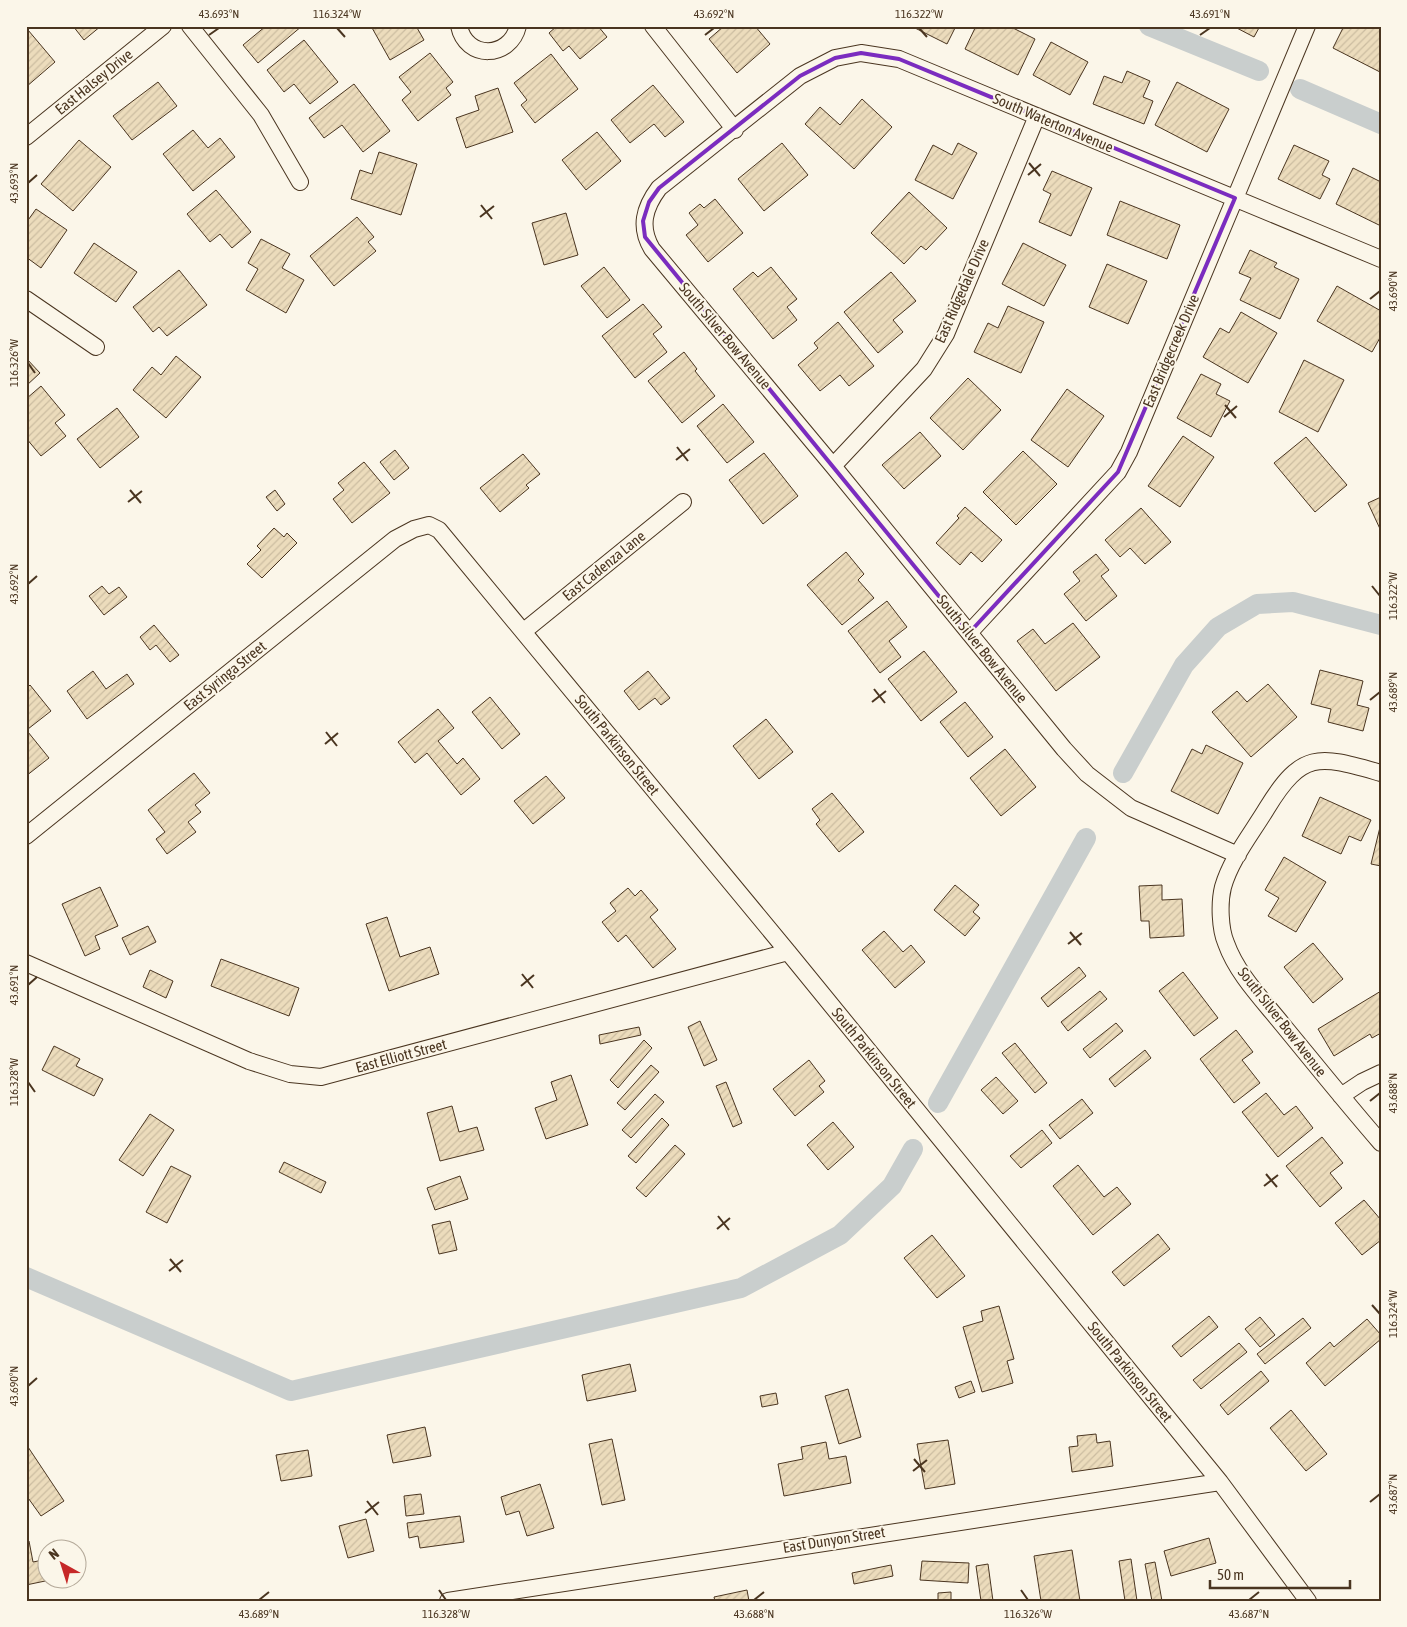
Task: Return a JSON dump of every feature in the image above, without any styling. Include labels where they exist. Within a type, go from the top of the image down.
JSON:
[{"type":"street","name":"East Halsey Drive","points":[[26,137],[163,26]]},
{"type":"street","points":[[190,26],[261,114],[300,182]]},
{"type":"street","points":[[459,26],[466,41],[473,47],[493,52],[511,42],[518,26]]},
{"type":"street","points":[[653,26],[735,130]]},
{"type":"street","name":"East Bridgecreek Drive","points":[[969,633],[1104,490],[1118,472],[1307,26]]},
{"type":"street","name":"South Waterton Avenue","points":[[735,130],[800,76],[835,58],[861,53],[899,59],[1381,259]]},
{"type":"street","name":"East Ridgedale Drive","points":[[833,466],[924,369],[946,334],[1037,116]]},
{"type":"street","name":"South Silver Bow Avenue","points":[[735,130],[660,188],[649,202],[643,222],[645,237],[652,249],[833,466],[1064,749],[1100,785],[1131,808],[1238,855],[1223,888],[1221,916],[1225,943],[1245,978],[1381,1143]]},
{"type":"street","points":[[26,299],[96,346]]},
{"type":"street","name":"East Cadenza Lane","points":[[524,631],[683,502]]},
{"type":"street","name":"South Parkinson Street","points":[[429,525],[446,537],[788,952],[1220,1482],[1308,1601]]},
{"type":"street","name":"East Syringa Street","points":[[26,836],[395,539],[414,529],[429,525]]},
{"type":"street","points":[[1238,855],[1283,782],[1301,767],[1321,760],[1343,762],[1381,773]]},
{"type":"street","name":"East Elliott Street","points":[[26,963],[249,1060],[290,1074],[321,1077],[788,952]]},
{"type":"street","points":[[1341,1096],[1362,1082],[1381,1073]]},
{"type":"street","name":"East Dunyon Street","points":[[448,1601],[1220,1482]]},
{"type":"highlighted area","points":[[861,53],[899,59],[1235,198],[1118,472],[969,633],[645,237],[643,221],[649,202],[659,188],[800,76],[835,58]]},
{"type":"building","points":[[73,26],[101,26],[84,40]]},
{"type":"building","points":[[266,26],[302,26],[258,63],[243,45]]},
{"type":"building","points":[[371,26],[416,26],[424,40],[390,60]]},
{"type":"building","points":[[557,26],[598,26],[607,37],[580,59],[569,46],[563,51],[549,33]]},
{"type":"building","points":[[724,26],[755,26],[770,44],[737,73],[709,39]]},
{"type":"building","points":[[911,26],[956,26],[947,44]]},
{"type":"building","points":[[976,26],[1009,26],[1035,39],[1018,75],[965,49]]},
{"type":"building","points":[[1233,26],[1260,26],[1254,37]]},
{"type":"building","points":[[1344,26],[1381,26],[1380,72],[1333,48]]},
{"type":"building","points":[[28,30],[55,62],[26,87],[26,32]]},
{"type":"building","points":[[304,40],[338,82],[310,104],[294,84],[284,92],[267,70]]},
{"type":"building","points":[[1051,42],[1088,62],[1070,95],[1033,75]]},
{"type":"building","points":[[430,53],[453,82],[446,88],[451,95],[418,121],[402,100],[411,92],[399,77]]},
{"type":"building","points":[[551,54],[578,89],[535,123],[521,105],[527,100],[514,83]]},
{"type":"building","points":[[1127,71],[1150,81],[1143,97],[1153,101],[1144,124],[1093,104],[1104,76],[1122,83]]},
{"type":"building","points":[[158,82],[177,106],[132,140],[113,116]]},
{"type":"building","points":[[1177,82],[1229,109],[1207,152],[1155,125]]},
{"type":"building","points":[[354,84],[390,131],[363,152],[342,125],[324,138],[309,118]]},
{"type":"building","points":[[653,85],[684,122],[665,137],[654,124],[630,143],[611,120]]},
{"type":"building","points":[[498,88],[513,132],[466,148],[456,118],[479,110],[475,96]]},
{"type":"building","points":[[862,99],[892,127],[854,169],[805,124],[820,107],[840,125]]},
{"type":"building","points":[[193,130],[208,148],[220,138],[235,157],[193,191],[163,154]]},
{"type":"building","points":[[597,132],[621,161],[586,190],[562,160]]},
{"type":"building","points":[[79,140],[111,167],[73,211],[41,184]]},
{"type":"building","points":[[782,143],[808,175],[764,211],[738,179]]},
{"type":"building","points":[[958,143],[977,153],[953,199],[915,180],[933,145],[952,155]]},
{"type":"building","points":[[1294,145],[1329,161],[1322,175],[1330,179],[1320,199],[1278,179]]},
{"type":"building","points":[[379,152],[417,164],[401,215],[351,199],[360,170],[372,174]]},
{"type":"building","points":[[1353,168],[1381,182],[1381,226],[1336,204]]},
{"type":"building","points":[[1052,171],[1092,188],[1071,236],[1039,222],[1051,194],[1043,190]]},
{"type":"building","points":[[216,190],[251,232],[232,248],[220,234],[210,242],[187,214]]},
{"type":"building","points":[[909,192],[947,228],[926,250],[921,246],[904,264],[871,233]]},
{"type":"building","points":[[715,199],[743,233],[708,262],[686,235],[698,225],[689,213],[700,204],[704,208]]},
{"type":"building","points":[[1120,201],[1180,225],[1167,259],[1107,235]]},
{"type":"building","points":[[36,209],[67,230],[41,268],[26,257],[26,223]]},
{"type":"building","points":[[566,213],[578,255],[544,265],[532,223]]},
{"type":"building","points":[[357,217],[374,237],[368,242],[376,251],[334,286],[310,256]]},
{"type":"building","points":[[261,239],[290,254],[282,268],[304,280],[286,313],[246,290],[258,269],[248,263]]},
{"type":"building","points":[[94,243],[137,272],[116,302],[74,273]]},
{"type":"building","points":[[1023,243],[1066,265],[1044,306],[1002,284]]},
{"type":"building","points":[[1250,250],[1277,263],[1274,267],[1299,279],[1280,319],[1240,300],[1251,278],[1239,273]]},
{"type":"building","points":[[1107,264],[1147,281],[1128,324],[1089,307]]},
{"type":"building","points":[[604,267],[630,300],[607,318],[581,286]]},
{"type":"building","points":[[771,267],[797,299],[787,307],[797,320],[773,339],[733,289],[753,272],[758,277]]},
{"type":"building","points":[[179,270],[207,305],[167,336],[159,327],[153,332],[133,307]]},
{"type":"building","points":[[891,272],[916,301],[893,320],[903,332],[878,353],[844,312]]},
{"type":"building","points":[[1337,286],[1381,311],[1381,336],[1372,352],[1317,321]]},
{"type":"building","points":[[643,304],[662,327],[653,334],[667,352],[635,378],[602,336]]},
{"type":"building","points":[[1008,306],[1044,322],[1021,373],[974,352],[988,323],[998,328]]},
{"type":"building","points":[[1241,312],[1277,333],[1248,383],[1203,357],[1220,328],[1229,333]]},
{"type":"building","points":[[838,322],[874,366],[849,386],[840,375],[820,391],[798,365],[818,348],[814,343]]},
{"type":"building","points":[[684,352],[697,369],[695,371],[715,396],[682,423],[648,381]]},
{"type":"building","points":[[176,356],[201,377],[166,418],[133,390],[152,367],[161,375]]},
{"type":"building","points":[[26,358],[40,373],[26,386]]},
{"type":"building","points":[[1304,360],[1344,380],[1318,432],[1279,412]]},
{"type":"building","points":[[1201,374],[1221,384],[1216,394],[1230,401],[1211,437],[1177,418]]},
{"type":"building","points":[[968,378],[1001,410],[963,450],[930,418]]},
{"type":"building","points":[[41,386],[65,415],[55,423],[66,436],[41,456],[26,438],[26,399]]},
{"type":"building","points":[[1067,389],[1104,416],[1068,467],[1031,440]]},
{"type":"building","points":[[723,404],[754,442],[727,463],[697,426]]},
{"type":"building","points":[[117,408],[139,437],[100,468],[77,439]]},
{"type":"building","points":[[920,432],[941,456],[904,489],[882,465]]},
{"type":"building","points":[[1183,436],[1214,457],[1180,507],[1148,486]]},
{"type":"building","points":[[1306,437],[1347,485],[1315,512],[1274,463]]},
{"type":"building","points":[[395,450],[409,468],[394,480],[380,462]]},
{"type":"building","points":[[1023,451],[1057,484],[1016,525],[983,492]]},
{"type":"building","points":[[764,453],[798,496],[763,524],[729,480]]},
{"type":"building","points":[[523,454],[540,474],[526,485],[529,488],[500,512],[480,488]]},
{"type":"building","points":[[364,462],[390,493],[352,523],[333,499],[344,490],[338,483]]},
{"type":"building","points":[[275,490],[285,504],[277,511],[266,497]]},
{"type":"building","points":[[1381,497],[1381,531],[1368,503]]},
{"type":"building","points":[[965,507],[1002,540],[982,562],[971,552],[960,565],[936,543],[959,518],[957,516]]},
{"type":"building","points":[[1141,508],[1171,542],[1145,564],[1130,548],[1120,557],[1105,540]]},
{"type":"building","points":[[274,528],[284,537],[287,533],[297,543],[262,578],[247,564],[261,550],[257,546]]},
{"type":"building","points":[[846,552],[864,574],[858,580],[874,598],[842,625],[807,585]]},
{"type":"building","points":[[1096,554],[1109,570],[1101,576],[1117,596],[1086,621],[1064,594],[1080,581],[1073,572]]},
{"type":"building","points":[[102,586],[109,594],[119,587],[127,597],[104,615],[89,596]]},
{"type":"building","points":[[887,601],[907,627],[889,641],[901,657],[880,673],[848,631]]},
{"type":"building","points":[[1073,623],[1100,657],[1056,691],[1017,641],[1033,629],[1045,644]]},
{"type":"building","points":[[154,625],[179,655],[170,662],[156,645],[150,650],[140,637]]},
{"type":"building","points":[[924,651],[957,692],[921,721],[888,679]]},
{"type":"building","points":[[1320,670],[1363,681],[1357,705],[1369,708],[1363,731],[1328,722],[1331,709],[1311,704]]},
{"type":"building","points":[[93,671],[106,689],[127,674],[134,684],[87,719],[67,691]]},
{"type":"building","points":[[648,671],[670,698],[661,705],[655,698],[639,710],[624,691]]},
{"type":"building","points":[[1268,684],[1297,717],[1251,757],[1212,712],[1237,691],[1247,702]]},
{"type":"building","points":[[30,685],[51,711],[28,729],[26,689]]},
{"type":"building","points":[[490,697],[520,734],[502,749],[472,712]]},
{"type":"building","points":[[965,702],[993,737],[968,757],[940,722]]},
{"type":"building","points":[[438,709],[454,728],[438,741],[457,764],[463,758],[480,779],[461,795],[427,753],[415,763],[398,742]]},
{"type":"building","points":[[766,719],[793,752],[759,779],[733,746]]},
{"type":"building","points":[[28,732],[49,758],[26,776],[26,733]]},
{"type":"building","points":[[1206,745],[1243,763],[1218,814],[1171,791],[1192,749],[1202,754]]},
{"type":"building","points":[[1005,749],[1036,787],[1001,816],[970,778]]},
{"type":"building","points":[[194,773],[210,793],[195,805],[201,812],[188,822],[196,832],[167,854],[156,839],[165,832],[148,810]]},
{"type":"building","points":[[546,776],[565,798],[533,824],[514,801]]},
{"type":"building","points":[[832,793],[864,832],[839,852],[816,824],[820,820],[812,809]]},
{"type":"building","points":[[1320,797],[1371,820],[1361,841],[1349,836],[1341,854],[1302,836]]},
{"type":"building","points":[[1381,823],[1381,866],[1371,864]]},
{"type":"building","points":[[1284,857],[1326,882],[1296,932],[1268,916],[1279,898],[1265,890]]},
{"type":"building","points":[[955,885],[979,905],[973,912],[980,918],[965,936],[934,910]]},
{"type":"building","points":[[1162,885],[1162,900],[1182,899],[1184,936],[1150,938],[1149,921],[1141,921],[1139,886]]},
{"type":"building","points":[[100,887],[118,926],[95,936],[100,949],[85,956],[62,904]]},
{"type":"building","points":[[628,888],[635,896],[641,890],[658,910],[650,917],[676,949],[653,968],[626,935],[618,942],[602,922],[616,911],[610,903]]},
{"type":"building","points":[[387,917],[400,957],[430,947],[439,974],[389,991],[366,924]]},
{"type":"building","points":[[148,926],[156,942],[130,955],[122,938]]},
{"type":"building","points":[[884,931],[903,952],[911,945],[925,962],[895,988],[862,950]]},
{"type":"building","points":[[1313,943],[1343,979],[1313,1003],[1284,967]]},
{"type":"building","points":[[221,959],[299,988],[289,1016],[211,986]]},
{"type":"building","points":[[1079,967],[1086,976],[1048,1007],[1041,998]]},
{"type":"building","points":[[150,970],[173,981],[166,998],[143,987]]},
{"type":"building","points":[[1183,972],[1218,1018],[1194,1036],[1159,991]]},
{"type":"building","points":[[1100,991],[1107,999],[1068,1031],[1061,1022]]},
{"type":"building","points":[[1381,991],[1381,1033],[1372,1038],[1370,1034],[1334,1056],[1318,1029]]},
{"type":"building","points":[[700,1021],[717,1060],[704,1066],[688,1027]]},
{"type":"building","points":[[1116,1023],[1123,1031],[1090,1058],[1083,1049]]},
{"type":"building","points":[[639,1027],[641,1035],[600,1044],[599,1035]]},
{"type":"building","points":[[1236,1030],[1253,1052],[1242,1060],[1260,1083],[1234,1103],[1200,1059]]},
{"type":"building","points":[[644,1040],[652,1048],[618,1088],[610,1080]]},
{"type":"building","points":[[1015,1043],[1047,1083],[1035,1093],[1002,1053]]},
{"type":"building","points":[[54,1046],[80,1059],[76,1066],[103,1079],[94,1096],[42,1070]]},
{"type":"building","points":[[1145,1050],[1151,1058],[1115,1087],[1109,1079]]},
{"type":"building","points":[[809,1060],[825,1081],[819,1086],[824,1092],[795,1116],[773,1089]]},
{"type":"building","points":[[651,1065],[659,1072],[625,1110],[617,1103]]},
{"type":"building","points":[[571,1075],[588,1125],[546,1139],[535,1108],[557,1100],[551,1082]]},
{"type":"building","points":[[996,1077],[1018,1101],[1003,1114],[981,1090]]},
{"type":"building","points":[[726,1082],[742,1123],[733,1127],[716,1086]]},
{"type":"building","points":[[1266,1093],[1284,1115],[1296,1106],[1313,1128],[1278,1157],[1242,1112]]},
{"type":"building","points":[[655,1094],[664,1102],[631,1138],[622,1130]]},
{"type":"building","points":[[1082,1099],[1093,1113],[1060,1139],[1049,1125]]},
{"type":"building","points":[[452,1106],[459,1132],[477,1127],[484,1150],[440,1161],[427,1113]]},
{"type":"building","points":[[150,1114],[174,1130],[143,1176],[119,1160]]},
{"type":"building","points":[[662,1118],[669,1125],[636,1163],[628,1156]]},
{"type":"building","points":[[833,1122],[854,1147],[828,1170],[807,1145]]},
{"type":"building","points":[[1042,1130],[1052,1143],[1021,1168],[1010,1156]]},
{"type":"building","points":[[1322,1137],[1343,1163],[1330,1173],[1342,1188],[1320,1207],[1286,1166]]},
{"type":"building","points":[[675,1145],[685,1154],[646,1197],[636,1188]]},
{"type":"building","points":[[284,1162],[326,1182],[321,1193],[279,1172]]},
{"type":"building","points":[[1078,1165],[1104,1197],[1117,1187],[1131,1204],[1093,1235],[1053,1186]]},
{"type":"building","points":[[171,1166],[191,1176],[167,1223],[146,1212]]},
{"type":"building","points":[[460,1176],[468,1199],[435,1210],[427,1188]]},
{"type":"building","points":[[1364,1200],[1381,1220],[1381,1240],[1362,1255],[1335,1223]]},
{"type":"building","points":[[450,1221],[457,1250],[439,1254],[432,1225]]},
{"type":"building","points":[[1158,1234],[1170,1249],[1124,1286],[1112,1272]]},
{"type":"building","points":[[932,1235],[965,1276],[937,1298],[904,1258]]},
{"type":"building","points":[[999,1306],[1014,1359],[1007,1361],[1013,1383],[982,1392],[963,1327],[983,1321],[981,1311]]},
{"type":"building","points":[[1209,1316],[1218,1327],[1181,1357],[1172,1346]]},
{"type":"building","points":[[1260,1317],[1275,1335],[1260,1347],[1245,1329]]},
{"type":"building","points":[[1303,1318],[1311,1328],[1265,1364],[1257,1354]]},
{"type":"building","points":[[1367,1319],[1381,1335],[1381,1339],[1325,1386],[1306,1363],[1330,1342],[1334,1347]]},
{"type":"building","points":[[1239,1343],[1247,1352],[1201,1389],[1193,1380]]},
{"type":"building","points":[[630,1364],[636,1391],[587,1401],[582,1375]]},
{"type":"building","points":[[1261,1371],[1269,1381],[1228,1415],[1220,1405]]},
{"type":"building","points":[[971,1381],[975,1392],[959,1398],[955,1387]]},
{"type":"building","points":[[848,1389],[861,1437],[839,1444],[825,1396]]},
{"type":"building","points":[[776,1393],[778,1404],[762,1407],[760,1396]]},
{"type":"building","points":[[1291,1410],[1327,1454],[1306,1471],[1270,1428]]},
{"type":"building","points":[[425,1427],[431,1456],[393,1463],[387,1435]]},
{"type":"building","points":[[1096,1434],[1097,1443],[1110,1441],[1113,1466],[1072,1472],[1069,1447],[1078,1446],[1077,1436]]},
{"type":"building","points":[[612,1439],[625,1500],[602,1505],[589,1444]]},
{"type":"building","points":[[948,1440],[955,1484],[925,1489],[917,1444]]},
{"type":"building","points":[[826,1442],[829,1459],[846,1456],[851,1483],[784,1496],[778,1464],[803,1459],[801,1447]]},
{"type":"building","points":[[28,1447],[64,1501],[41,1516],[26,1495]]},
{"type":"building","points":[[308,1450],[312,1476],[281,1481],[276,1455]]},
{"type":"building","points":[[540,1484],[554,1528],[527,1536],[519,1511],[506,1515],[501,1497]]},
{"type":"building","points":[[421,1494],[424,1514],[406,1516],[404,1496]]},
{"type":"building","points":[[460,1516],[464,1542],[420,1548],[418,1536],[409,1538],[407,1523]]},
{"type":"building","points":[[366,1519],[374,1551],[348,1558],[339,1526]]},
{"type":"building","points":[[1209,1538],[1216,1563],[1171,1576],[1164,1551]]},
{"type":"building","points":[[29,1541],[33,1562],[38,1561],[38,1582],[26,1585],[26,1542]]},
{"type":"building","points":[[1072,1550],[1080,1601],[1041,1601],[1034,1556]]},
{"type":"building","points":[[1131,1559],[1137,1601],[1125,1601],[1119,1561]]},
{"type":"building","points":[[922,1561],[969,1563],[968,1583],[920,1580]]},
{"type":"building","points":[[1155,1562],[1162,1601],[1152,1601],[1145,1564]]},
{"type":"building","points":[[988,1564],[993,1601],[981,1601],[976,1566]]},
{"type":"building","points":[[891,1565],[893,1576],[854,1584],[852,1573]]},
{"type":"building","points":[[747,1590],[749,1601],[715,1601],[714,1597]]},
{"type":"building","points":[[951,1592],[951,1601],[938,1601],[938,1593]]},
{"type":"waterway","points":[[1149,26],[1259,71]]},
{"type":"waterway","points":[[1300,89],[1381,124]]},
{"type":"waterway","points":[[1123,773],[1184,665],[1218,627],[1257,604],[1293,602],[1381,625]]},
{"type":"waterway","points":[[938,1103],[1086,838]]},
{"type":"waterway","points":[[26,1277],[291,1391],[741,1288],[840,1235],[892,1186],[913,1149]]}]
